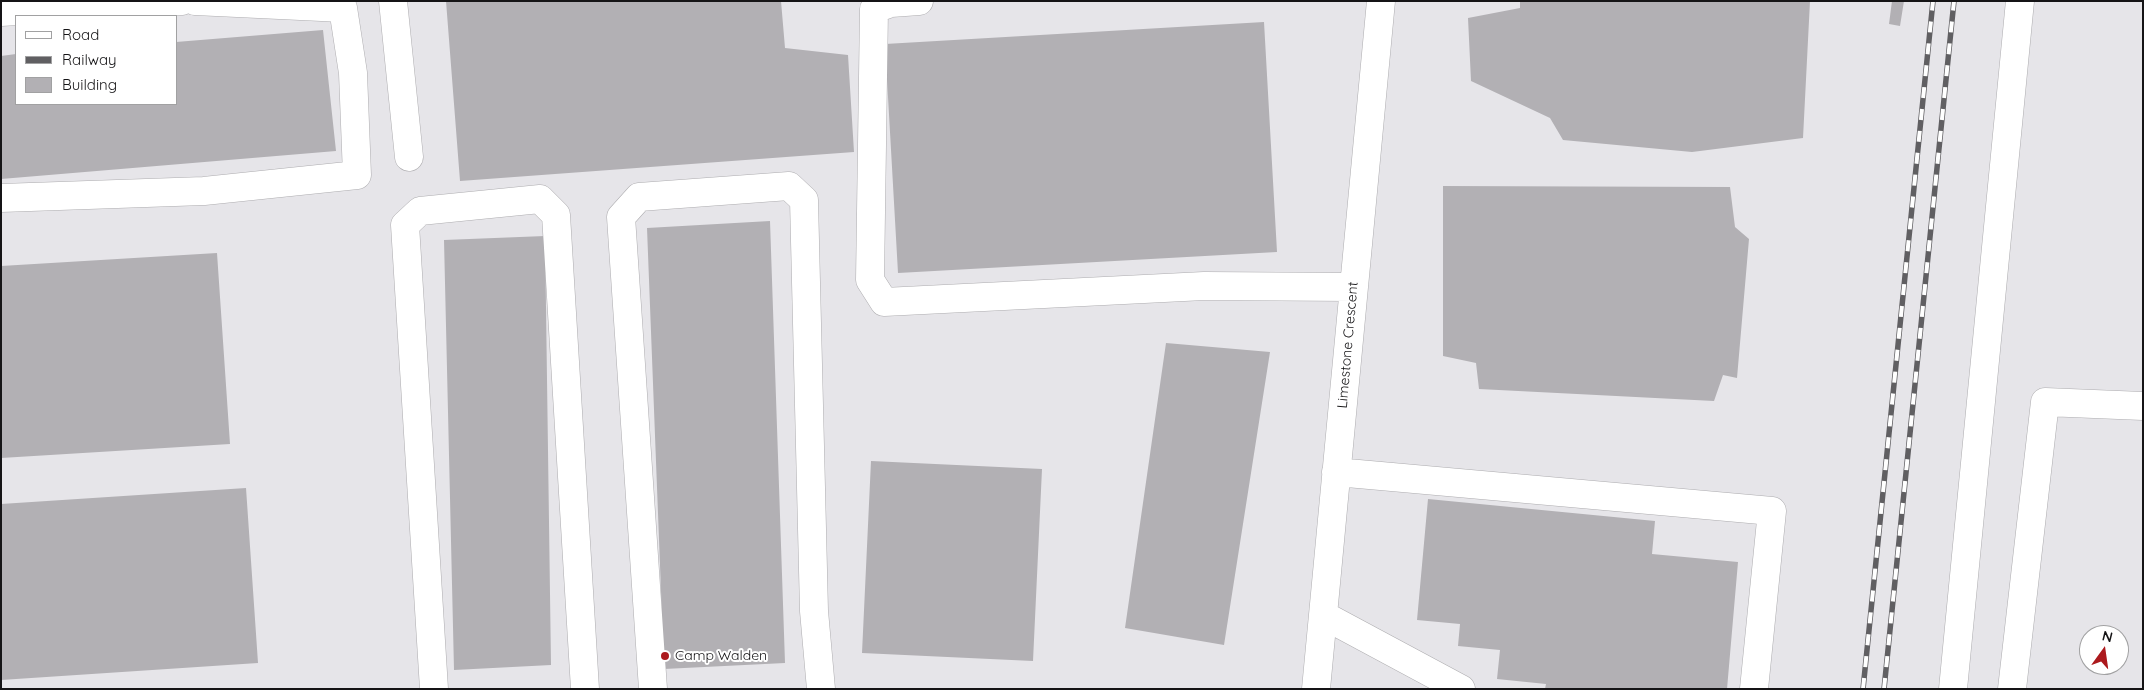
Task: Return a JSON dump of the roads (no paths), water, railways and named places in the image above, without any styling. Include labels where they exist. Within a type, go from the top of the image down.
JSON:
[{"type":"street","points":[[1,12],[182,1]]},
{"type":"street","points":[[1,198],[204,191],[357,175],[353,73],[343,8],[195,1]]},
{"type":"street","points":[[393,1],[409,157]]},
{"type":"street","points":[[919,1],[891,3],[874,9],[870,280],[884,302],[1204,286],[1354,287]]},
{"type":"street","points":[[1953,689],[2020,1]]},
{"type":"street","name":"Limestone Crescent","points":[[1316,689],[1382,2]]},
{"type":"street","points":[[653,689],[621,217],[639,197],[789,186],[804,200],[814,611],[821,689]]},
{"type":"street","points":[[434,689],[405,224],[420,211],[540,199],[556,215],[585,689]]},
{"type":"street","points":[[2012,689],[2045,402],[2143,406]]},
{"type":"street","points":[[1336,472],[1772,511],[1754,689]]},
{"type":"street","points":[[1323,615],[1460,689]]},
{"type":"railway","points":[[1863,689],[1933,1]]},
{"type":"railway","points":[[1884,689],[1954,1]]},
{"type":"place","name":"Camp Walden","points":[[665,656]]}]
